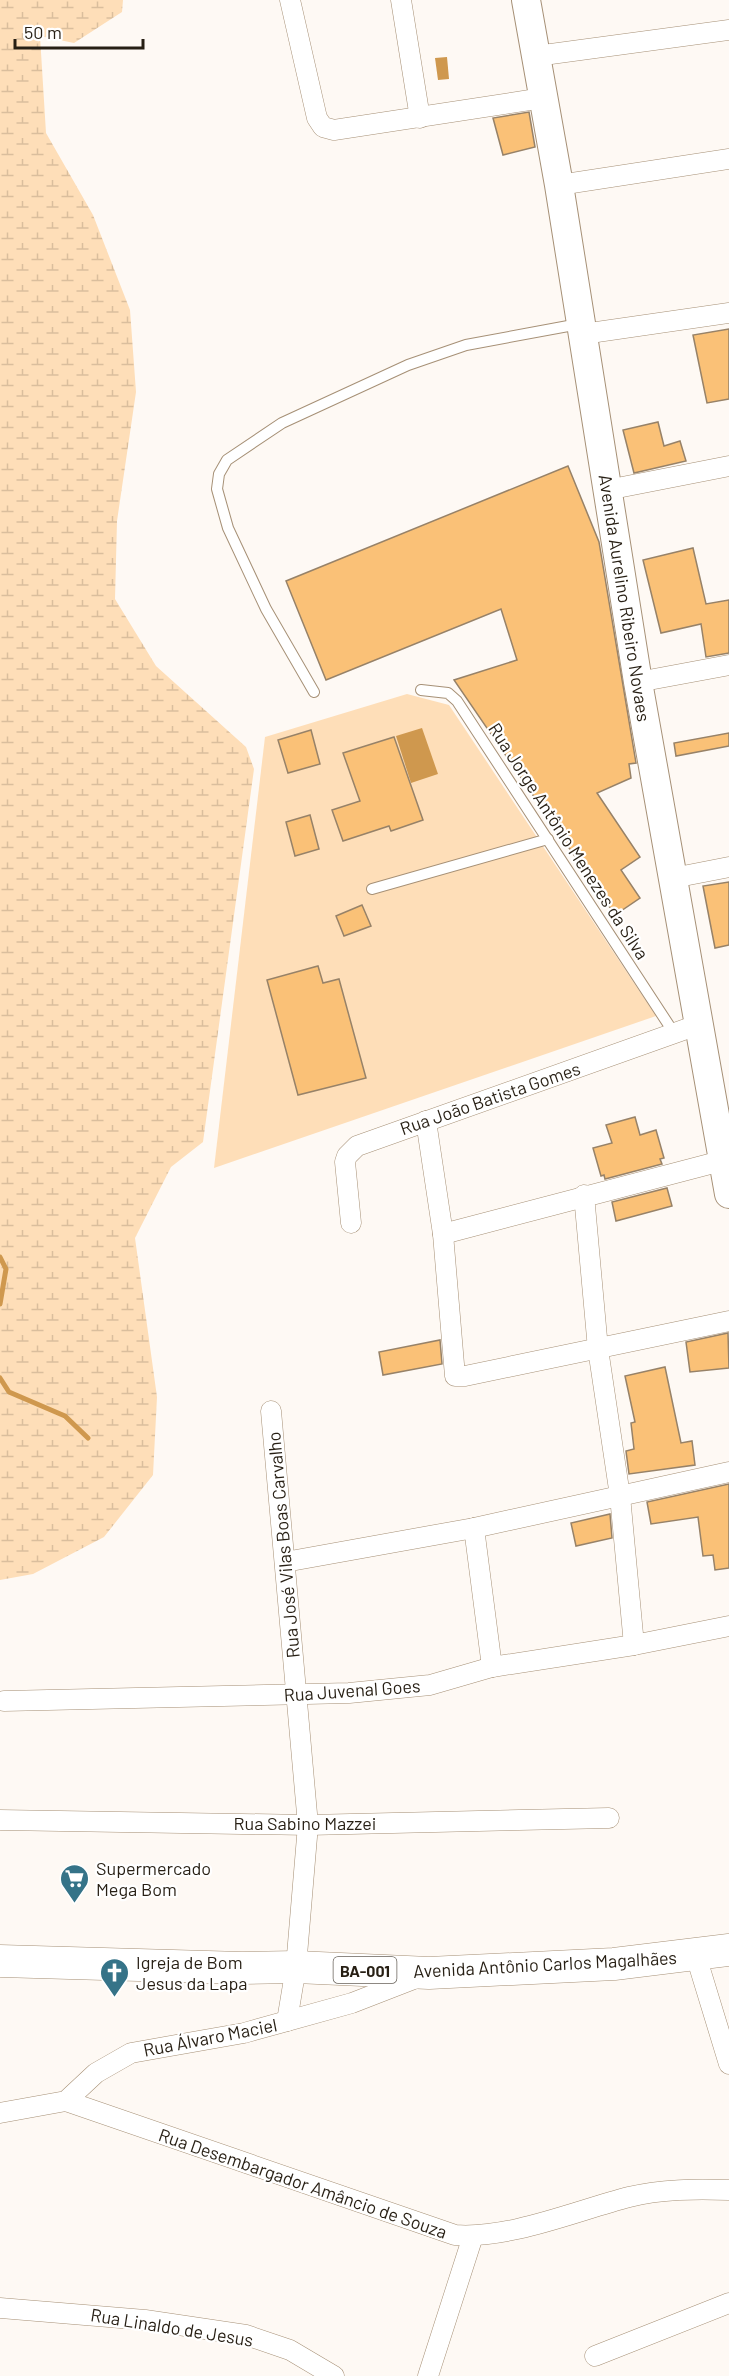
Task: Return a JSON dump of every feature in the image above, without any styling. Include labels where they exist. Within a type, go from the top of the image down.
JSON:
[{"type":"main road","name":"Avenida Antônio Carlos Magalhães","points":[[0,1961],[429,1972],[614,1964],[696,1956],[729,1950]]},
{"type":"street","points":[[290,0],[316,118],[323,127],[334,130],[543,98]]},
{"type":"street","points":[[401,0],[420,118]]},
{"type":"street","name":"Avenida Aurelino Ribeiro Novaes","points":[[526,0],[559,185],[638,682],[674,878],[687,1028],[725,1160],[729,1194]]},
{"type":"street","points":[[536,56],[729,30]]},
{"type":"street","points":[[559,185],[729,159]]},
{"type":"street","points":[[582,329],[729,313]]},
{"type":"street","points":[[607,490],[729,466]]},
{"type":"street","points":[[638,682],[729,666]]},
{"type":"street","points":[[674,878],[729,867]]},
{"type":"street","name":"Rua João Batista Gomes","points":[[351,1223],[345,1162],[352,1150],[368,1141],[687,1028]]},
{"type":"street","points":[[426,1121],[443,1234],[455,1376],[729,1321]]},
{"type":"street","points":[[443,1234],[584,1195],[725,1160]]},
{"type":"street","points":[[584,1195],[598,1349],[620,1496],[634,1645]]},
{"type":"street","name":"Rua José Vilas Boas Carvalho","points":[[271,1411],[308,1825],[296,1967],[287,2021]]},
{"type":"street","points":[[285,1562],[474,1528],[729,1472]]},
{"type":"street","points":[[474,1528],[492,1667]]},
{"type":"street","name":"Rua Juvenal Goes","points":[[4,1701],[404,1689],[451,1680],[492,1667],[634,1645],[729,1626]]},
{"type":"street","name":"Rua Sabino Mazzei","points":[[0,1820],[308,1825],[609,1818]]},
{"type":"street","points":[[696,1956],[729,2064]]},
{"type":"street","name":"Rua Álvaro Maciel","points":[[66,2101],[96,2073],[131,2053],[244,2033],[352,2003],[429,1972]]},
{"type":"street","points":[[0,2113],[66,2101]]},
{"type":"street","name":"Rua Desembargador Amâncio de Souza","points":[[66,2101],[429,2228],[473,2236],[546,2220],[631,2197],[673,2190],[729,2190]]},
{"type":"street","points":[[428,2376],[473,2236]]},
{"type":"street","points":[[595,2356],[729,2303]]},
{"type":"street","name":"Rua Linaldo de Jesus","points":[[0,2308],[73,2312],[145,2320],[246,2336],[290,2350],[334,2376]]},
{"type":"lane","points":[[314,692],[266,609],[228,528],[217,489],[219,474],[227,460],[282,423],[408,365],[466,345],[582,329]]},
{"type":"lane","name":"Rua Jorge Antônio Menezes da Silva","points":[[421,690],[436,689],[448,693],[457,700],[548,839],[687,1028]]},
{"type":"lane","points":[[372,890],[548,839]]},
{"type":"green space","points":[[0,0],[123,0],[122,12],[74,43],[40,36],[46,133],[93,215],[130,310],[136,392],[117,521],[115,599],[156,666],[246,747],[254,769],[203,1142],[171,1167],[135,1238],[157,1397],[153,1475],[104,1537],[33,1574],[0,1580]]},
{"type":"green space","points":[[407,694],[449,705],[656,1016],[214,1168],[265,737]]},
{"type":"shaded area","points":[[447,57],[449,79],[438,80],[435,58]]},
{"type":"shaded area","points":[[422,728],[438,774],[411,783],[396,736]]},
{"type":"building","points":[[529,112],[535,147],[503,155],[493,118]]},
{"type":"building","points":[[729,329],[729,399],[707,403],[693,335]]},
{"type":"building","points":[[658,422],[664,446],[680,441],[686,461],[634,473],[623,430]]},
{"type":"building","points":[[568,466],[599,542],[636,763],[629,764],[631,778],[597,793],[640,857],[621,870],[640,898],[615,915],[454,680],[517,660],[501,609],[326,680],[286,581]]},
{"type":"building","points":[[693,548],[706,604],[729,600],[729,653],[706,657],[701,624],[661,633],[643,560]]},
{"type":"building","points":[[311,730],[320,764],[288,773],[278,740]]},
{"type":"building","points":[[729,733],[729,746],[676,756],[674,743]]},
{"type":"building","points":[[394,737],[423,820],[391,831],[389,826],[343,841],[332,810],[360,801],[343,753]]},
{"type":"building","points":[[310,815],[319,849],[295,856],[286,822]]},
{"type":"building","points":[[729,882],[729,945],[715,948],[703,886]]},
{"type":"building","points":[[362,905],[371,926],[344,936],[336,916]]},
{"type":"building","points":[[318,966],[323,983],[339,979],[366,1078],[298,1095],[267,980]]},
{"type":"building","points":[[635,1117],[640,1135],[656,1130],[664,1158],[660,1159],[662,1164],[605,1179],[604,1175],[601,1176],[593,1148],[612,1143],[606,1125]]},
{"type":"building","points":[[667,1188],[672,1206],[616,1221],[612,1202]]},
{"type":"building","points":[[728,1333],[729,1368],[690,1372],[686,1342]]},
{"type":"building","points":[[440,1340],[442,1364],[383,1375],[379,1352]]},
{"type":"building","points":[[665,1367],[681,1443],[692,1441],[695,1465],[629,1474],[626,1451],[634,1449],[631,1423],[635,1422],[625,1376]]},
{"type":"building","points":[[729,1484],[729,1568],[715,1570],[713,1555],[703,1556],[698,1517],[651,1524],[647,1502]]},
{"type":"building","points":[[610,1514],[612,1538],[576,1546],[571,1523]]},
{"type":"waterway","points":[[0,1257],[6,1269],[0,1304]]},
{"type":"waterway","points":[[0,1378],[9,1392],[65,1416],[88,1438]]},
{"type":"place","name":"Supermercado Mega Bom","points":[[75,1904]]},
{"type":"place","name":"Igreja de Bom Jesus da Lapa","points":[[115,1998]]}]
